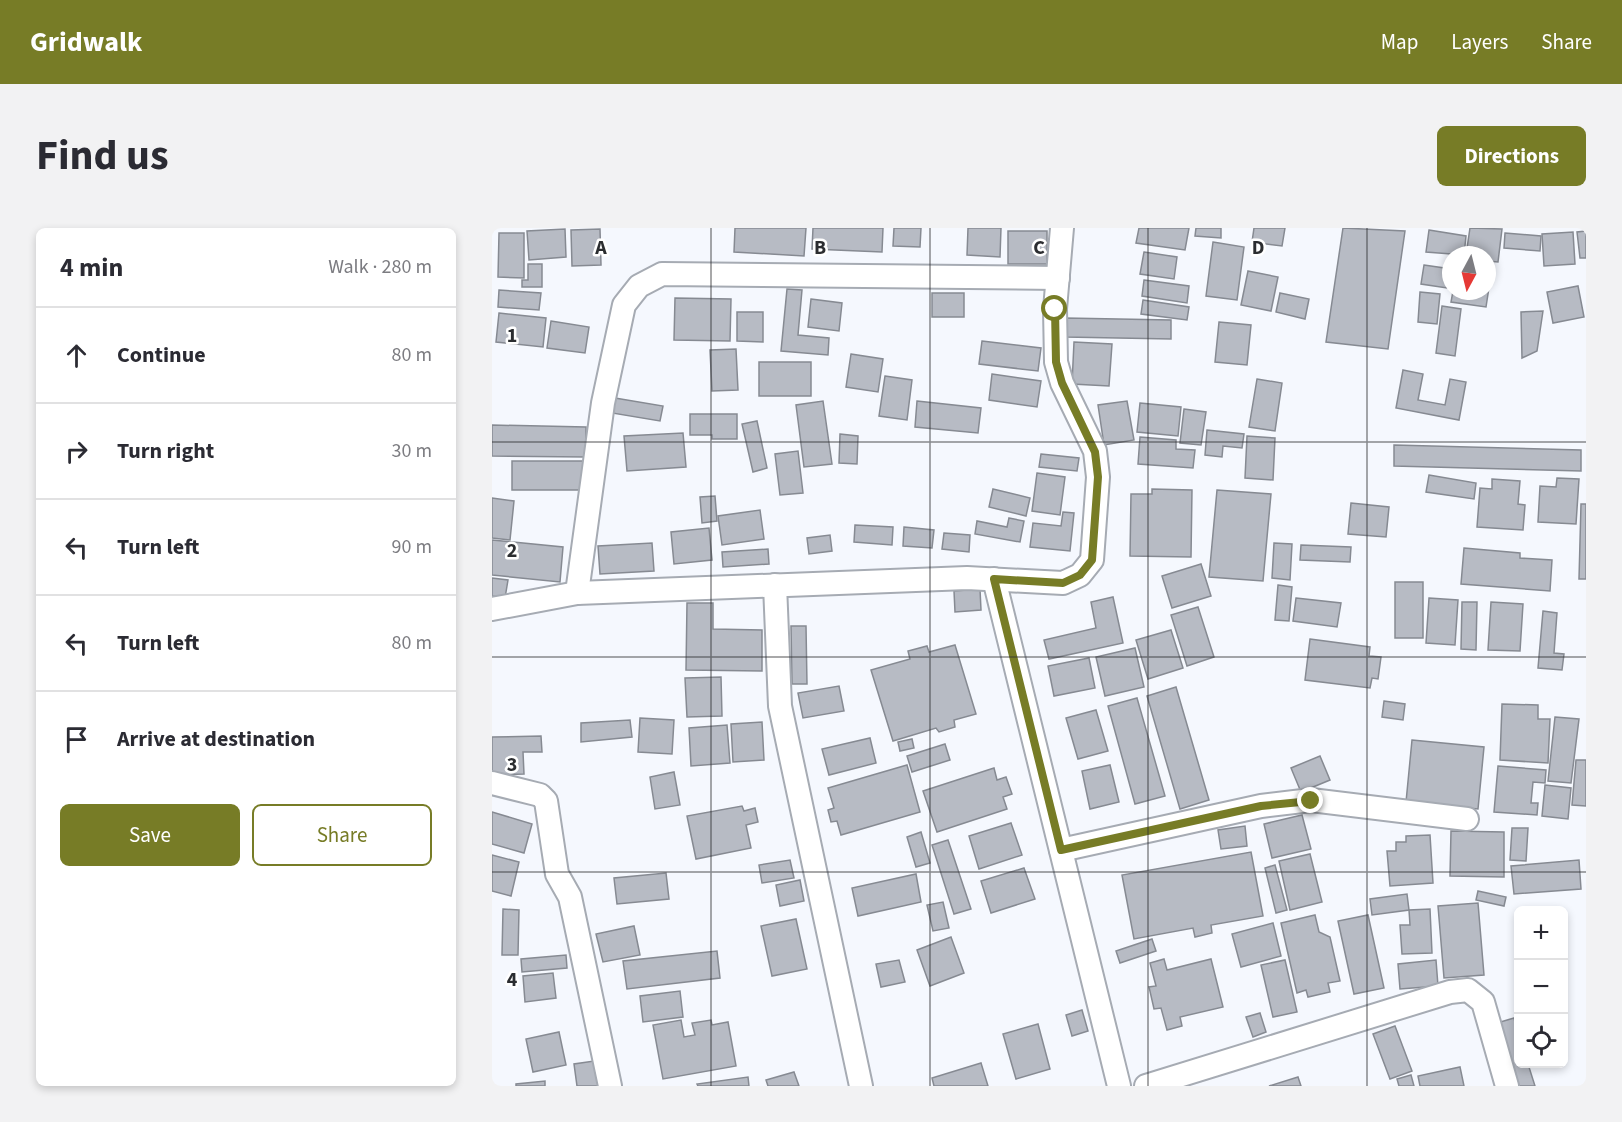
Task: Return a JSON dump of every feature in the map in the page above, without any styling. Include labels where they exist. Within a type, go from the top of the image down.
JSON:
[{"type":"street","points":[[492,609],[577,593],[994,579],[1063,583],[1080,575],[1092,560],[1098,477],[1095,452],[1062,383],[1056,362],[1062,228]]},
{"type":"street","points":[[577,593],[603,403],[624,305],[639,286],[662,274],[1058,279]]},
{"type":"street","points":[[994,579],[1119,1086]]},
{"type":"street","points":[[775,585],[780,706],[861,1086]]},
{"type":"street","points":[[492,783],[540,795],[546,801],[557,873],[570,897],[610,1086]]},
{"type":"street","points":[[1061,850],[1261,806],[1300,801],[1467,819]]},
{"type":"street","points":[[1146,1086],[1450,992],[1468,990],[1483,1002],[1507,1086]]},
{"type":"building","points":[[735,228],[806,228],[804,256],[734,252]]},
{"type":"building","points":[[813,228],[883,228],[882,252],[812,249]]},
{"type":"building","points":[[894,228],[921,228],[920,247],[893,246]]},
{"type":"building","points":[[968,228],[1001,228],[1000,257],[967,255]]},
{"type":"building","points":[[1139,228],[1189,228],[1185,250],[1136,243]]},
{"type":"building","points":[[1196,228],[1221,228],[1221,238],[1195,236]]},
{"type":"building","points":[[1254,228],[1285,228],[1282,246],[1252,242]]},
{"type":"building","points":[[1343,228],[1405,231],[1388,349],[1326,342]]},
{"type":"building","points":[[1470,228],[1502,229],[1498,262],[1496,262],[1496,246],[1467,246]]},
{"type":"building","points":[[565,229],[566,257],[529,260],[527,231]]},
{"type":"building","points":[[600,229],[601,265],[572,266],[571,230]]},
{"type":"building","points":[[1429,230],[1466,236],[1465,246],[1442,246],[1442,253],[1426,252]]},
{"type":"building","points":[[1008,231],[1047,231],[1047,264],[1008,264]]},
{"type":"building","points":[[1586,231],[1586,258],[1580,258],[1577,232]]},
{"type":"building","points":[[1573,232],[1575,264],[1544,266],[1542,234]]},
{"type":"building","points":[[499,233],[524,233],[524,278],[498,277]]},
{"type":"building","points":[[1505,233],[1541,236],[1540,251],[1504,248]]},
{"type":"building","points":[[1213,242],[1244,247],[1237,300],[1206,296]]},
{"type":"building","points":[[1144,252],[1177,257],[1174,279],[1140,274]]},
{"type":"building","points":[[528,264],[542,264],[542,287],[522,287],[522,280],[528,280]]},
{"type":"building","points":[[1424,265],[1442,268],[1442,287],[1421,284]]},
{"type":"building","points":[[1248,271],[1278,277],[1271,311],[1241,305]]},
{"type":"building","points":[[1144,280],[1189,286],[1187,303],[1142,296]]},
{"type":"building","points":[[1578,286],[1584,317],[1553,323],[1547,292]]},
{"type":"building","points":[[787,289],[802,290],[798,335],[829,338],[828,355],[781,351]]},
{"type":"building","points":[[499,290],[541,293],[539,310],[498,307]]},
{"type":"building","points":[[1420,292],[1440,294],[1437,324],[1418,322]]},
{"type":"building","points":[[932,293],[964,293],[964,317],[932,317]]},
{"type":"building","points":[[1280,293],[1309,299],[1305,319],[1276,312]]},
{"type":"building","points":[[675,298],[731,299],[730,341],[674,340]]},
{"type":"building","points":[[811,299],[842,303],[839,331],[808,327]]},
{"type":"building","points":[[1143,300],[1189,307],[1187,320],[1141,314]]},
{"type":"building","points":[[1451,300],[1487,300],[1486,307],[1451,302]]},
{"type":"building","points":[[1442,306],[1461,309],[1455,356],[1436,353]]},
{"type":"building","points":[[1543,311],[1537,351],[1522,358],[1521,312]]},
{"type":"building","points":[[737,312],[763,312],[763,342],[737,341]]},
{"type":"building","points":[[499,313],[546,318],[543,347],[496,342]]},
{"type":"building","points":[[1065,318],[1171,320],[1171,339],[1065,337]]},
{"type":"building","points":[[551,321],[589,327],[585,353],[547,348]]},
{"type":"building","points":[[1219,322],[1251,325],[1247,365],[1215,362]]},
{"type":"building","points":[[982,341],[1041,348],[1038,371],[979,364]]},
{"type":"building","points":[[1074,342],[1112,344],[1109,386],[1072,384]]},
{"type":"building","points":[[736,349],[738,390],[712,391],[710,350]]},
{"type":"building","points":[[851,354],[883,359],[878,392],[846,387]]},
{"type":"building","points":[[759,362],[811,362],[811,396],[759,396]]},
{"type":"building","points":[[1403,370],[1423,374],[1418,400],[1445,405],[1450,379],[1466,382],[1459,420],[1396,408]]},
{"type":"building","points":[[992,374],[1041,381],[1037,407],[989,400]]},
{"type":"building","points":[[885,376],[912,380],[907,420],[879,416]]},
{"type":"building","points":[[1257,379],[1282,383],[1275,431],[1249,427]]},
{"type":"building","points":[[615,398],[663,406],[660,421],[612,413]]},
{"type":"building","points":[[823,401],[832,464],[804,467],[796,405]]},
{"type":"building","points":[[917,401],[981,408],[978,433],[915,427]]},
{"type":"building","points":[[1127,401],[1134,440],[1104,445],[1098,405]]},
{"type":"building","points":[[1140,403],[1181,407],[1178,436],[1137,432]]},
{"type":"building","points":[[1184,409],[1206,412],[1201,445],[1180,443]]},
{"type":"building","points":[[690,414],[737,414],[737,439],[712,439],[712,435],[690,435]]},
{"type":"building","points":[[757,421],[767,468],[753,472],[742,424]]},
{"type":"building","points":[[492,425],[586,427],[586,457],[492,456]]},
{"type":"building","points":[[1207,430],[1244,434],[1242,448],[1223,446],[1222,457],[1205,455]]},
{"type":"building","points":[[683,433],[686,467],[627,471],[624,436]]},
{"type":"building","points":[[840,434],[858,436],[857,464],[839,463]]},
{"type":"building","points":[[1247,436],[1275,438],[1273,480],[1245,478]]},
{"type":"building","points":[[1140,437],[1176,440],[1176,449],[1195,450],[1193,468],[1138,464]]},
{"type":"building","points":[[1394,445],[1581,450],[1581,471],[1394,466]]},
{"type":"building","points":[[798,451],[803,493],[780,495],[775,454]]},
{"type":"building","points":[[1041,454],[1079,458],[1077,471],[1039,467]]},
{"type":"building","points":[[512,461],[584,461],[584,490],[512,490]]},
{"type":"building","points":[[1037,473],[1065,477],[1060,515],[1032,511]]},
{"type":"building","points":[[1429,475],[1476,483],[1474,499],[1426,492]]},
{"type":"building","points":[[1557,478],[1579,479],[1576,524],[1538,522],[1540,486],[1556,487]]},
{"type":"building","points":[[1492,479],[1520,481],[1518,504],[1525,505],[1523,530],[1477,527],[1480,488],[1492,489]]},
{"type":"building","points":[[993,489],[1030,498],[1026,516],[989,507]]},
{"type":"building","points":[[1152,489],[1192,490],[1191,557],[1130,556],[1131,494],[1152,494]]},
{"type":"building","points":[[1217,490],[1271,494],[1263,581],[1209,577]]},
{"type":"building","points":[[715,496],[717,521],[702,523],[700,497]]},
{"type":"building","points":[[492,498],[514,501],[510,540],[492,538]]},
{"type":"building","points":[[1351,503],[1389,507],[1386,537],[1348,534]]},
{"type":"building","points":[[1581,504],[1586,504],[1586,579],[1579,579]]},
{"type":"building","points":[[760,510],[764,539],[722,545],[718,516]]},
{"type":"building","points":[[1063,512],[1074,513],[1070,551],[1030,547],[1033,523],[1061,526]]},
{"type":"building","points":[[1009,518],[1024,521],[1020,542],[975,534],[977,521],[1007,527]]},
{"type":"building","points":[[855,525],[893,527],[892,545],[854,542]]},
{"type":"building","points":[[904,527],[934,530],[932,548],[903,546]]},
{"type":"building","points":[[709,528],[712,560],[674,564],[671,532]]},
{"type":"building","points":[[944,533],[970,535],[969,552],[942,549]]},
{"type":"building","points":[[830,535],[832,551],[809,554],[807,538]]},
{"type":"building","points":[[492,540],[563,547],[560,582],[492,575]]},
{"type":"building","points":[[652,543],[654,571],[600,574],[598,546]]},
{"type":"building","points":[[1274,543],[1292,544],[1290,580],[1272,578]]},
{"type":"building","points":[[1301,545],[1351,547],[1350,562],[1300,560]]},
{"type":"building","points":[[1464,548],[1520,553],[1520,558],[1552,560],[1550,591],[1461,584]]},
{"type":"building","points":[[768,549],[769,564],[723,567],[722,552]]},
{"type":"building","points":[[1201,564],[1211,596],[1172,608],[1162,576]]},
{"type":"building","points":[[492,578],[508,580],[505,598],[492,596]]},
{"type":"building","points":[[1395,582],[1423,582],[1423,638],[1395,638]]},
{"type":"building","points":[[1278,585],[1292,587],[1289,621],[1275,620]]},
{"type":"building","points":[[980,589],[981,610],[955,612],[954,591]]},
{"type":"building","points":[[1113,597],[1123,643],[1049,659],[1044,640],[1096,628],[1091,602]]},
{"type":"building","points":[[1296,598],[1341,603],[1337,627],[1293,621]]},
{"type":"building","points":[[1429,598],[1458,600],[1455,645],[1426,643]]},
{"type":"building","points":[[1462,602],[1477,602],[1476,650],[1461,649]]},
{"type":"building","points":[[1491,602],[1523,604],[1520,651],[1488,650]]},
{"type":"building","points":[[687,603],[713,603],[713,629],[762,630],[762,671],[686,670]]},
{"type":"building","points":[[1198,607],[1214,657],[1187,666],[1171,615]]},
{"type":"building","points":[[1543,611],[1557,613],[1554,653],[1564,654],[1562,670],[1538,668]]},
{"type":"building","points":[[791,626],[806,626],[807,684],[792,684]]},
{"type":"building","points":[[1171,630],[1183,668],[1148,679],[1136,640]]},
{"type":"building","points":[[1310,639],[1370,647],[1369,656],[1381,657],[1378,679],[1372,678],[1370,688],[1305,680]]},
{"type":"building","points":[[955,645],[976,714],[954,720],[955,727],[939,732],[936,728],[893,741],[871,670],[910,659],[908,651],[927,646],[929,652]]},
{"type":"building","points":[[1135,648],[1144,687],[1105,696],[1096,657]]},
{"type":"building","points":[[1089,658],[1095,688],[1054,696],[1048,666]]},
{"type":"building","points":[[721,677],[722,716],[687,717],[685,678]]},
{"type":"building","points":[[839,686],[844,711],[803,718],[798,693]]},
{"type":"building","points":[[1176,687],[1209,800],[1180,809],[1147,696]]},
{"type":"building","points":[[1137,698],[1165,796],[1135,804],[1108,706]]},
{"type":"building","points":[[1384,701],[1405,704],[1403,720],[1382,717]]},
{"type":"building","points":[[1502,704],[1538,705],[1538,719],[1550,719],[1548,763],[1500,760]]},
{"type":"building","points":[[1096,710],[1108,751],[1078,759],[1066,718]]},
{"type":"building","points":[[1555,717],[1579,719],[1571,783],[1548,781]]},
{"type":"building","points":[[640,718],[674,720],[672,754],[638,752]]},
{"type":"building","points":[[630,720],[632,737],[581,742],[581,723]]},
{"type":"building","points":[[762,722],[764,760],[733,762],[731,724]]},
{"type":"building","points":[[727,725],[730,763],[691,766],[689,728]]},
{"type":"building","points":[[541,736],[542,752],[523,752],[524,774],[492,775],[492,737]]},
{"type":"building","points":[[870,738],[876,763],[829,775],[822,749]]},
{"type":"building","points":[[912,739],[914,748],[900,751],[898,742]]},
{"type":"building","points":[[1412,740],[1484,747],[1478,809],[1406,802]]},
{"type":"building","points":[[945,744],[950,760],[912,772],[907,756]]},
{"type":"building","points":[[1320,756],[1330,780],[1301,792],[1291,768]]},
{"type":"building","points":[[1576,760],[1586,760],[1586,806],[1572,805]]},
{"type":"building","points":[[907,765],[920,812],[841,835],[837,821],[831,822],[828,810],[834,808],[828,788]]},
{"type":"building","points":[[1110,765],[1119,802],[1090,809],[1082,771]]},
{"type":"building","points":[[1498,766],[1546,770],[1545,783],[1533,782],[1531,803],[1538,803],[1537,815],[1494,812]]},
{"type":"building","points":[[994,768],[997,780],[1006,777],[1012,794],[1003,797],[1007,809],[937,832],[923,791]]},
{"type":"building","points":[[674,772],[680,805],[655,809],[650,777]]},
{"type":"building","points":[[1545,785],[1571,788],[1568,819],[1542,816]]},
{"type":"building","points":[[742,806],[744,811],[755,808],[758,822],[746,825],[751,848],[696,859],[687,816]]},
{"type":"building","points":[[492,812],[532,824],[524,853],[492,844]]},
{"type":"building","points":[[1302,815],[1311,849],[1272,858],[1264,824]]},
{"type":"building","points":[[1011,823],[1022,855],[979,869],[969,836]]},
{"type":"building","points":[[1245,826],[1247,846],[1221,849],[1218,830]]},
{"type":"building","points":[[1512,828],[1528,828],[1526,861],[1510,860]]},
{"type":"building","points":[[1451,831],[1504,832],[1504,877],[1450,876]]},
{"type":"building","points":[[921,832],[930,863],[916,867],[907,837]]},
{"type":"building","points":[[1430,835],[1433,883],[1390,886],[1387,851],[1396,851],[1396,842],[1406,842],[1406,836]]},
{"type":"building","points":[[948,840],[971,909],[954,914],[932,845]]},
{"type":"building","points":[[1251,852],[1263,916],[1211,925],[1212,933],[1195,937],[1193,928],[1134,939],[1122,875]]},
{"type":"building","points":[[1310,854],[1322,902],[1290,910],[1279,861]]},
{"type":"building","points":[[492,855],[519,862],[511,896],[492,891]]},
{"type":"building","points":[[790,860],[794,878],[762,883],[759,865]]},
{"type":"building","points":[[1579,860],[1581,889],[1514,894],[1511,866]]},
{"type":"building","points":[[1275,865],[1287,910],[1276,913],[1265,868]]},
{"type":"building","points":[[1024,868],[1035,899],[991,913],[981,881]]},
{"type":"building","points":[[666,873],[669,899],[617,904],[614,878]]},
{"type":"building","points":[[916,874],[921,902],[858,916],[852,888]]},
{"type":"building","points":[[800,880],[804,901],[780,906],[776,885]]},
{"type":"building","points":[[1478,891],[1506,897],[1504,906],[1476,900]]},
{"type":"building","points":[[1407,894],[1409,910],[1372,915],[1370,899]]},
{"type":"building","points":[[943,902],[949,928],[933,931],[927,905]]},
{"type":"building","points":[[1478,903],[1484,975],[1444,978],[1438,906]]},
{"type":"building","points":[[503,909],[519,910],[518,955],[502,955]]},
{"type":"building","points":[[1430,909],[1432,953],[1402,954],[1400,925],[1410,925],[1409,910]]},
{"type":"building","points":[[1315,915],[1319,932],[1330,937],[1340,981],[1328,983],[1330,992],[1308,997],[1306,990],[1297,993],[1281,923]]},
{"type":"building","points":[[1368,915],[1384,988],[1354,994],[1338,921]]},
{"type":"building","points":[[796,919],[807,969],[772,976],[761,926]]},
{"type":"building","points":[[1273,923],[1281,956],[1241,967],[1232,934]]},
{"type":"building","points":[[634,926],[640,955],[603,962],[596,934]]},
{"type":"building","points":[[951,937],[964,973],[930,986],[917,950]]},
{"type":"building","points":[[1152,939],[1156,951],[1120,963],[1116,951]]},
{"type":"building","points":[[717,951],[720,978],[627,989],[623,961]]},
{"type":"building","points":[[566,955],[567,968],[522,972],[521,959]]},
{"type":"building","points":[[1164,959],[1167,970],[1211,959],[1223,1007],[1180,1017],[1182,1026],[1167,1030],[1161,1008],[1154,1009],[1149,987],[1156,986],[1150,963]]},
{"type":"building","points":[[899,960],[905,982],[881,987],[876,964]]},
{"type":"building","points":[[1285,960],[1297,1012],[1273,1017],[1261,965]]},
{"type":"building","points":[[1436,960],[1438,986],[1400,989],[1398,964]]},
{"type":"building","points":[[553,973],[556,998],[525,1002],[523,976]]},
{"type":"building","points":[[680,991],[683,1017],[643,1022],[640,996]]},
{"type":"building","points":[[1082,1010],[1088,1031],[1072,1036],[1066,1015]]},
{"type":"building","points":[[1260,1013],[1266,1032],[1253,1037],[1246,1017]]},
{"type":"building","points":[[1514,1018],[1514,1068],[1529,1068],[1535,1086],[1516,1086],[1497,1023]]},
{"type":"building","points":[[681,1020],[684,1037],[695,1035],[692,1023],[711,1020],[712,1025],[728,1022],[736,1066],[663,1079],[653,1025]]},
{"type":"building","points":[[1038,1024],[1050,1069],[1016,1079],[1003,1034]]},
{"type":"building","points":[[1395,1026],[1412,1071],[1390,1079],[1373,1034]]},
{"type":"building","points":[[559,1032],[566,1065],[533,1072],[526,1039]]},
{"type":"building","points":[[594,1061],[598,1086],[577,1086],[574,1064]]},
{"type":"building","points":[[981,1063],[988,1086],[934,1086],[932,1078]]},
{"type":"building","points":[[1460,1067],[1464,1086],[1420,1086],[1418,1076]]},
{"type":"building","points":[[794,1072],[799,1086],[768,1086],[766,1080]]},
{"type":"building","points":[[1411,1075],[1414,1086],[1399,1086],[1397,1079]]},
{"type":"building","points":[[748,1077],[749,1086],[698,1086],[697,1084]]},
{"type":"building","points":[[1298,1077],[1301,1086],[1269,1086]]},
{"type":"building","points":[[545,1081],[545,1086],[516,1086],[516,1084]]},
{"type":"route","points":[[1055,309],[1056,362],[1062,383],[1095,452],[1098,477],[1092,560],[1080,575],[1063,583],[994,579],[1061,850],[1261,806],[1311,801]]}]
